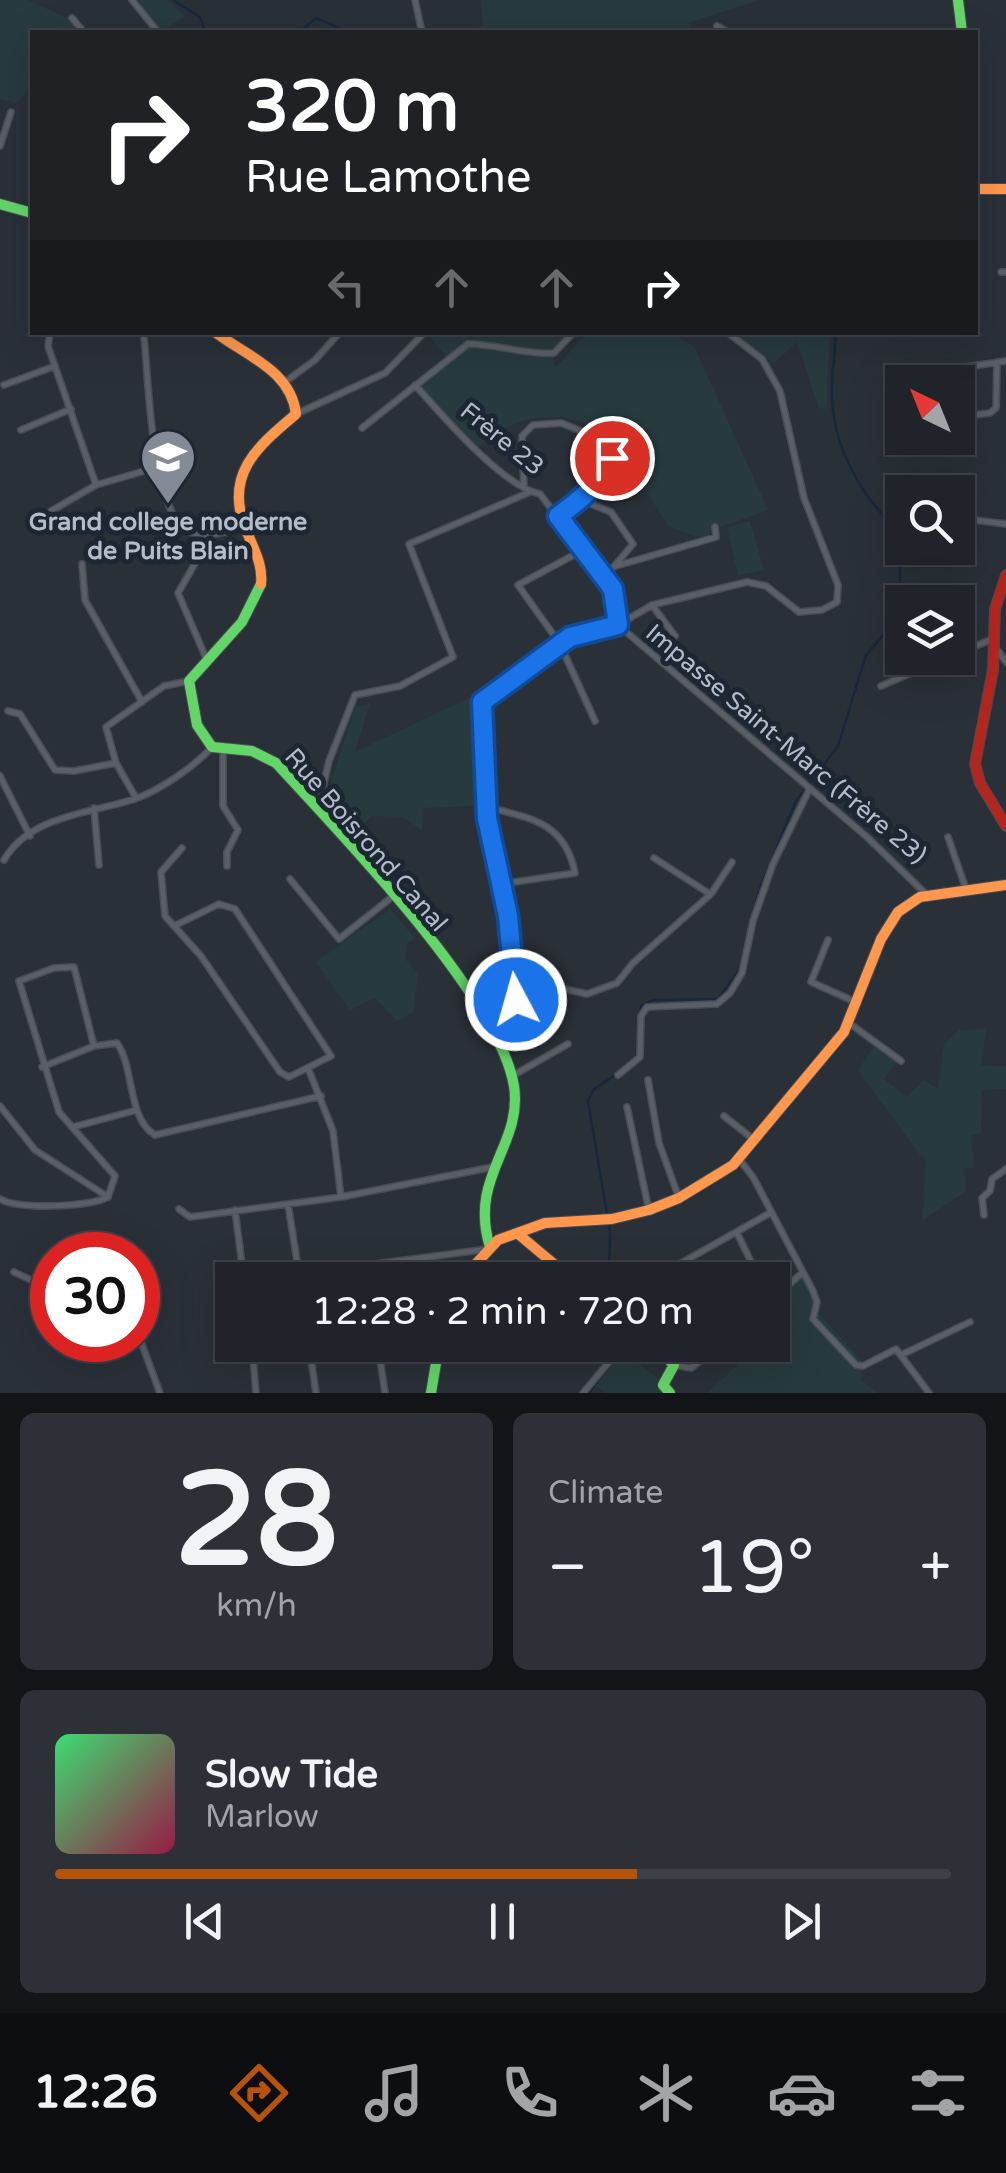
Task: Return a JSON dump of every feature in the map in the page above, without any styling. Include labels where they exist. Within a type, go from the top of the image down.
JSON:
[{"type":"street","points":[[132,0],[156,30]]},
{"type":"street","points":[[415,0],[421,28]]},
{"type":"street","points":[[958,0],[962,30]]},
{"type":"street","points":[[72,18],[82,24],[84,30]]},
{"type":"street","points":[[717,26],[724,30]]},
{"type":"street","points":[[0,146],[12,112]]},
{"type":"street","points":[[0,204],[30,213]]},
{"type":"street","points":[[50,335],[48,346],[96,485]]},
{"type":"street","points":[[219,335],[285,382],[297,402],[296,414]]},
{"type":"street","points":[[285,382],[316,360],[337,335]]},
{"type":"street","points":[[136,798],[116,763],[106,728],[164,686],[189,681],[235,628],[259,592],[260,560],[244,526],[241,502],[247,464],[262,440],[296,414],[385,373],[422,335]]},
{"type":"street","points":[[362,428],[468,344],[488,344],[530,354],[554,352],[571,335]]},
{"type":"street","points":[[507,1046],[518,1032],[516,1000],[508,916],[487,807],[484,697],[560,644],[618,625],[652,606],[747,582],[766,586],[799,612],[822,610],[838,602],[838,585],[804,498],[780,391],[762,358],[732,335]]},
{"type":"street","points":[[144,338],[158,467],[176,523],[192,534],[206,536],[244,526]]},
{"type":"street","points":[[975,365],[1006,361]]},
{"type":"street","points":[[975,415],[996,408],[997,362]]},
{"type":"street","points":[[4,385],[55,366]]},
{"type":"street","name":"Frère 23","points":[[415,386],[464,440],[527,489],[540,494],[613,589],[618,625]]},
{"type":"street","points":[[21,430],[71,409]]},
{"type":"street","points":[[318,809],[329,761],[355,695],[400,686],[453,657],[409,544],[527,489],[522,436],[532,425],[562,424],[601,439],[612,458],[608,470],[581,500],[558,516]]},
{"type":"street","points":[[51,511],[96,485],[158,467]]},
{"type":"street","points":[[581,500],[611,512],[633,542],[605,578]]},
{"type":"street","points":[[975,520],[1006,524]]},
{"type":"street","points":[[616,566],[716,537],[715,527]]},
{"type":"street","points":[[206,536],[204,548],[178,592],[206,658]]},
{"type":"street","points":[[584,550],[518,585],[560,644],[595,721]]},
{"type":"street","points":[[82,564],[85,600],[142,702]]},
{"type":"street","points":[[1006,575],[975,764],[980,783],[1006,826]]},
{"type":"street","points":[[652,606],[675,636]]},
{"type":"street","name":"Impasse Saint-Marc (Frère 23)","points":[[618,625],[923,886],[927,895]]},
{"type":"street","points":[[975,648],[993,642]]},
{"type":"street","points":[[993,642],[1006,662]]},
{"type":"street","points":[[881,686],[907,675]]},
{"type":"street","points":[[189,681],[197,725],[217,748],[224,806],[238,830],[226,852],[227,866]]},
{"type":"street","points":[[8,711],[20,714],[55,770],[74,772],[116,763]]},
{"type":"street","points":[[4,860],[30,836],[94,808],[136,798],[217,748]]},
{"type":"street","name":"Rue Boisrond Canal","points":[[217,748],[265,755],[318,809],[507,1046],[514,1114],[478,1211],[489,1248]]},
{"type":"street","points":[[0,776],[30,836]]},
{"type":"street","points":[[618,1075],[640,1058],[643,1010],[652,1005],[717,1004],[730,993],[742,973],[761,894],[809,790]]},
{"type":"street","points":[[487,807],[541,820],[556,833],[575,873],[500,884]]},
{"type":"street","points":[[94,808],[99,865]]},
{"type":"street","points":[[948,837],[966,889]]},
{"type":"street","points":[[174,926],[224,904],[235,908],[253,930],[331,1056],[289,1077],[280,1072],[201,956],[174,926],[163,911],[161,872],[182,848]]},
{"type":"street","points":[[654,858],[711,894]]},
{"type":"street","points":[[516,1000],[551,986],[587,994],[617,983],[632,963],[711,894],[732,862]]},
{"type":"street","points":[[290,879],[340,939],[392,898]]},
{"type":"street","points":[[477,1262],[489,1248],[545,1223],[607,1219],[649,1210],[679,1198],[739,1159],[849,1023],[889,925],[909,902],[927,895],[1006,886]]},
{"type":"street","points":[[828,940],[811,982],[858,1002]]},
{"type":"street","points":[[94,1046],[72,965],[25,976],[16,986],[58,1112],[111,1166],[115,1176],[108,1198]]},
{"type":"street","points":[[849,1023],[901,1061]]},
{"type":"street","points":[[42,1066],[114,1042],[120,1046],[147,1130],[156,1135],[321,1096]]},
{"type":"street","points":[[512,1076],[568,1044]]},
{"type":"street","points":[[308,1068],[333,1131],[341,1197]]},
{"type":"street","points":[[648,1080],[658,1144],[679,1198]]},
{"type":"street","points":[[0,1106],[35,1150],[108,1198]]},
{"type":"street","points":[[626,1107],[649,1210]]},
{"type":"street","points":[[72,1127],[138,1110]]},
{"type":"street","points":[[724,1116],[754,1140]]},
{"type":"street","points":[[739,1159],[772,1212],[817,1302],[813,1320],[856,1365],[863,1366],[890,1348],[901,1355],[929,1393]]},
{"type":"street","points":[[179,1209],[190,1216],[341,1197],[496,1166]]},
{"type":"street","points":[[984,1215],[982,1198],[990,1191],[992,1179],[1006,1169]]},
{"type":"street","points":[[0,1199],[12,1206],[108,1198]]},
{"type":"street","points":[[288,1204],[298,1262]]},
{"type":"street","points":[[235,1210],[242,1262]]},
{"type":"street","points":[[683,1262],[772,1212]]},
{"type":"street","points":[[736,1232],[750,1262]]},
{"type":"street","points":[[516,1233],[551,1262]]},
{"type":"street","points":[[394,1262],[489,1248]]},
{"type":"street","points":[[14,1272],[30,1280]]},
{"type":"street","points":[[790,1284],[803,1272]]},
{"type":"street","points":[[901,1355],[970,1322]]},
{"type":"street","points":[[148,1362],[160,1393]]},
{"type":"street","points":[[254,1362],[256,1393]]},
{"type":"street","points":[[311,1362],[316,1393]]},
{"type":"street","points":[[380,1362],[384,1393]]},
{"type":"street","points":[[432,1393],[437,1362]]},
{"type":"street","points":[[583,1393],[609,1362]]},
{"type":"street","points":[[671,1362],[691,1368],[699,1362]]},
{"type":"street","points":[[670,1393],[664,1385],[674,1365]]},
{"type":"green space","points":[[0,0],[28,0],[78,23],[80,30],[30,30],[30,88],[17,103],[0,99]]},
{"type":"green space","points":[[133,0],[167,0],[185,16],[159,30]]},
{"type":"green space","points":[[481,0],[760,0],[688,23],[690,30],[474,30],[483,24]]},
{"type":"green space","points":[[429,335],[566,335],[552,351],[555,368],[585,335],[676,335],[695,348],[768,510],[712,530],[703,539],[668,526],[613,441],[574,420],[557,417],[522,421],[478,448],[418,385],[447,358]]},
{"type":"green space","points":[[736,335],[829,338],[827,407],[819,409],[797,342],[774,363]]},
{"type":"green space","points":[[750,521],[764,570],[738,575],[727,527]]},
{"type":"green space","points":[[477,694],[481,806],[423,808],[422,830],[402,817],[372,816],[349,838],[323,807],[355,707],[370,703],[355,752]]},
{"type":"green space","points":[[390,909],[415,938],[407,944],[405,958],[418,975],[413,1013],[397,1021],[375,998],[350,1010],[316,962]]},
{"type":"green space","points":[[986,1029],[981,1065],[1006,1066],[1006,1089],[982,1090],[981,1133],[972,1135],[974,1167],[964,1169],[966,1191],[922,1221],[926,1163],[858,1070],[874,1046],[897,1062],[884,1079],[907,1097],[924,1080],[938,1089],[944,1044],[959,1030]]},
{"type":"green space","points":[[803,1277],[815,1293],[818,1313],[865,1364],[860,1379],[878,1393],[707,1393],[741,1362],[790,1362],[790,1288]]},
{"type":"green space","points":[[611,1362],[635,1362],[659,1379],[655,1385],[666,1393],[605,1393],[596,1386]]},
{"type":"waterway","points":[[173,0],[200,17],[204,30]]},
{"type":"waterway","points":[[302,30],[316,18],[343,30]]},
{"type":"waterway","points":[[742,959],[760,888],[796,801],[838,746],[866,655],[900,616],[900,532],[860,485],[836,428],[832,387],[835,335]]},
{"type":"waterway","points":[[638,1045],[641,1006],[653,1000],[718,999],[741,967]]},
{"type":"waterway","points":[[609,1262],[610,1232],[588,1101],[593,1090],[618,1073]]},
{"type":"waterway","points":[[589,1393],[602,1374]]},
{"type":"traffic: fast","points":[[958,0],[962,30]]},
{"type":"traffic: fast","points":[[0,204],[30,212]]},
{"type":"traffic: fast","points":[[261,584],[242,622],[189,681],[197,725],[212,747],[252,751],[276,763],[413,917],[479,1007],[502,1049],[514,1086],[515,1107],[486,1200],[490,1247]]},
{"type":"traffic: fast","points":[[431,1393],[436,1362]]},
{"type":"traffic: fast","points":[[670,1393],[663,1385],[674,1365],[671,1362]]},
{"type":"traffic: slow","points":[[978,189],[1006,189]]},
{"type":"traffic: slow","points":[[219,335],[276,375],[286,386],[296,414],[257,450],[241,478],[240,512],[259,564],[261,584]]},
{"type":"traffic: slow","points":[[478,1262],[498,1240],[545,1223],[612,1219],[649,1210],[679,1198],[733,1165],[844,1032],[881,939],[898,912],[920,897],[1006,885]]},
{"type":"traffic: slow","points":[[517,1233],[552,1262]]},
{"type":"traffic: jam","points":[[1006,575],[995,609],[993,670],[975,764],[980,783],[1006,826]]},
{"type":"place","name":"Grand college moderne de Puits Blain","points":[[168,506]]},
{"type":"route","points":[[516,1000],[508,916],[487,818],[482,702],[488,693],[529,669],[570,637],[618,625],[613,589],[558,516],[581,500],[581,495],[608,470],[612,458]]}]
